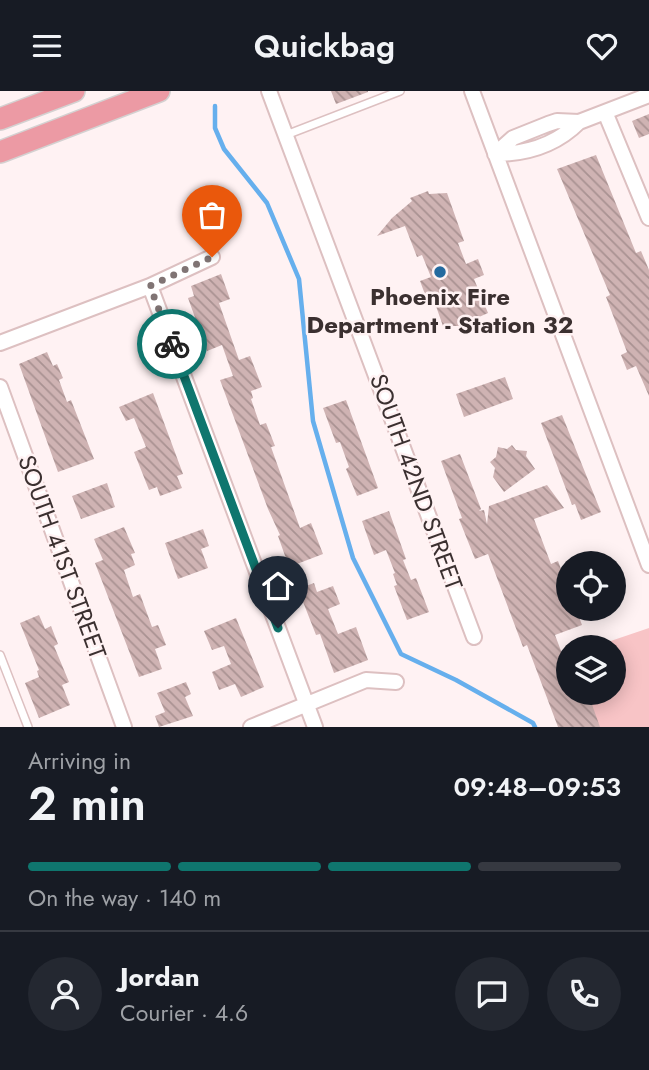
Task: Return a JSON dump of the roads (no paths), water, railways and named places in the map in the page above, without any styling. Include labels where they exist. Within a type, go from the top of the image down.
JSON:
[{"type":"main road","points":[[0,120],[74,91]]},
{"type":"main road","points":[[0,152],[159,91]]},
{"type":"street","name":"SOUTH 42ND STREET","points":[[270,91],[474,638]]},
{"type":"street","points":[[472,91],[649,565]]},
{"type":"street","points":[[495,154],[513,138],[548,124],[557,121],[579,122],[649,95]]},
{"type":"street","points":[[605,112],[649,218]]},
{"type":"street","points":[[495,154],[519,153],[565,136],[579,122]]},
{"type":"street","points":[[548,124],[554,140]]},
{"type":"street","points":[[0,343],[150,286],[212,257]]},
{"type":"street","points":[[150,286],[315,727]]},
{"type":"street","name":"SOUTH 41ST STREET","points":[[0,387],[124,727]]},
{"type":"street","points":[[251,727],[366,680],[396,682]]},
{"type":"lane","points":[[286,135],[400,91]]},
{"type":"lane","points":[[0,655],[28,727]]},
{"type":"waterway","points":[[215,106],[215,128],[224,149],[267,203],[299,279],[313,421],[353,558],[401,654],[456,680],[533,723],[535,727]]},
{"type":"place","name":"Phoenix Fire Department - Station 32","points":[[440,272]]}]
